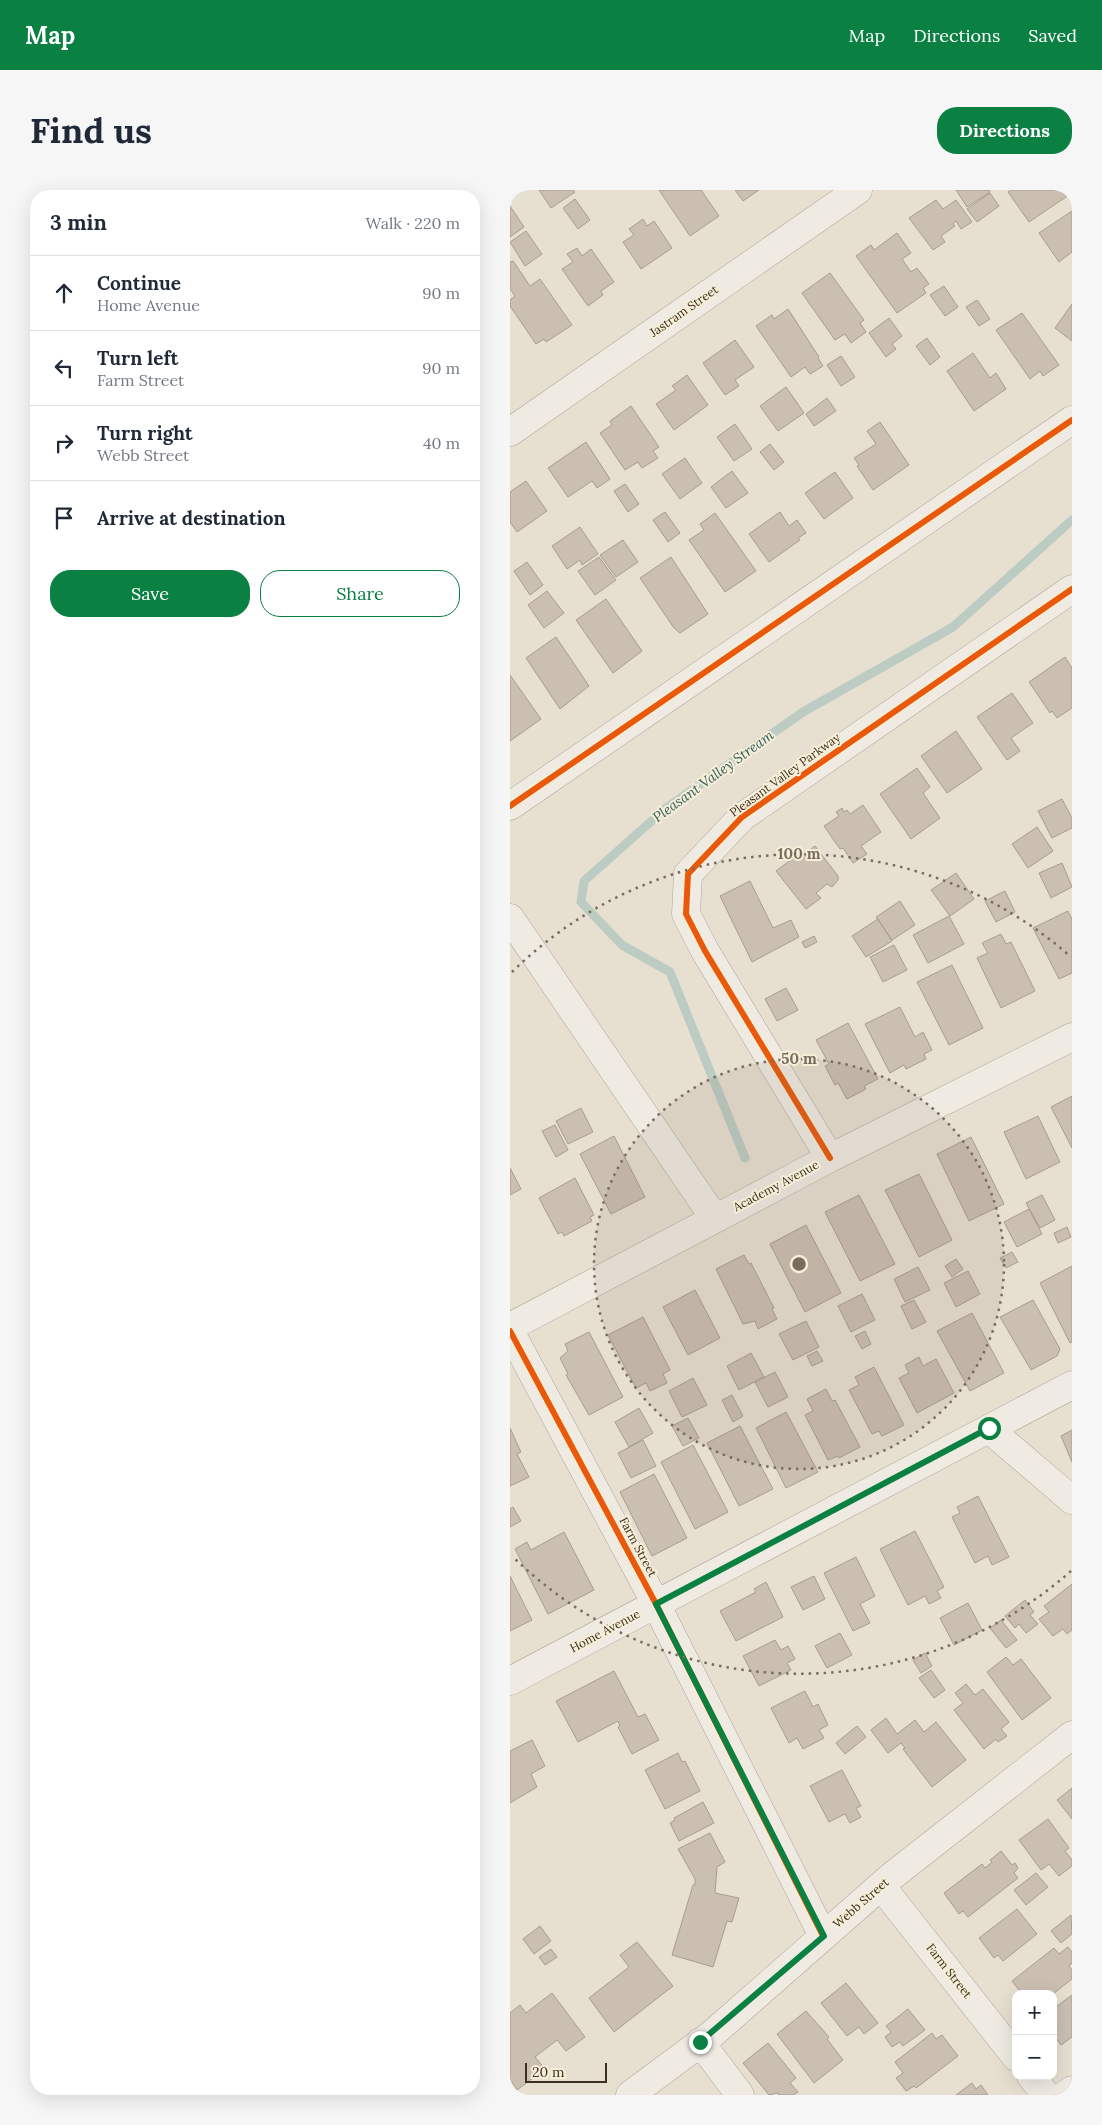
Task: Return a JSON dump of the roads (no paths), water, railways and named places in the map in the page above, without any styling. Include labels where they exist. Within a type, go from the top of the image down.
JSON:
[{"type":"street","name":"Jastram Street","points":[[510,432],[858,190]]},
{"type":"street","points":[[510,806],[1072,420]]},
{"type":"street","name":"Pleasant Valley Parkway","points":[[830,1158],[705,951],[686,914],[688,874],[742,816],[1072,589]]},
{"type":"street","points":[[510,918],[715,1219]]},
{"type":"street","name":"Academy Avenue","points":[[510,1327],[830,1158],[1072,1037]]},
{"type":"street","name":"Farm Street","points":[[510,1331],[656,1604],[824,1936]]},
{"type":"street","name":"Home Avenue","points":[[510,1681],[1072,1385]]},
{"type":"street","points":[[989,1428],[1072,1500]]},
{"type":"street","name":"Webb Street","points":[[630,2095],[700,2042],[881,1886],[1072,1735]]},
{"type":"street","name":"Farm Street","points":[[881,1886],[1012,2052]]},
{"type":"street","points":[[700,2042],[740,2095]]},
{"type":"street","points":[[1034,2080],[1046,2095]]},
{"type":"street","points":[[1065,2095],[1072,2090]]},
{"type":"waterway","name":"Pleasant Valley Stream","points":[[745,1158],[670,972],[622,945],[581,902],[584,881],[665,809],[803,712],[953,627],[1072,520]]}]
